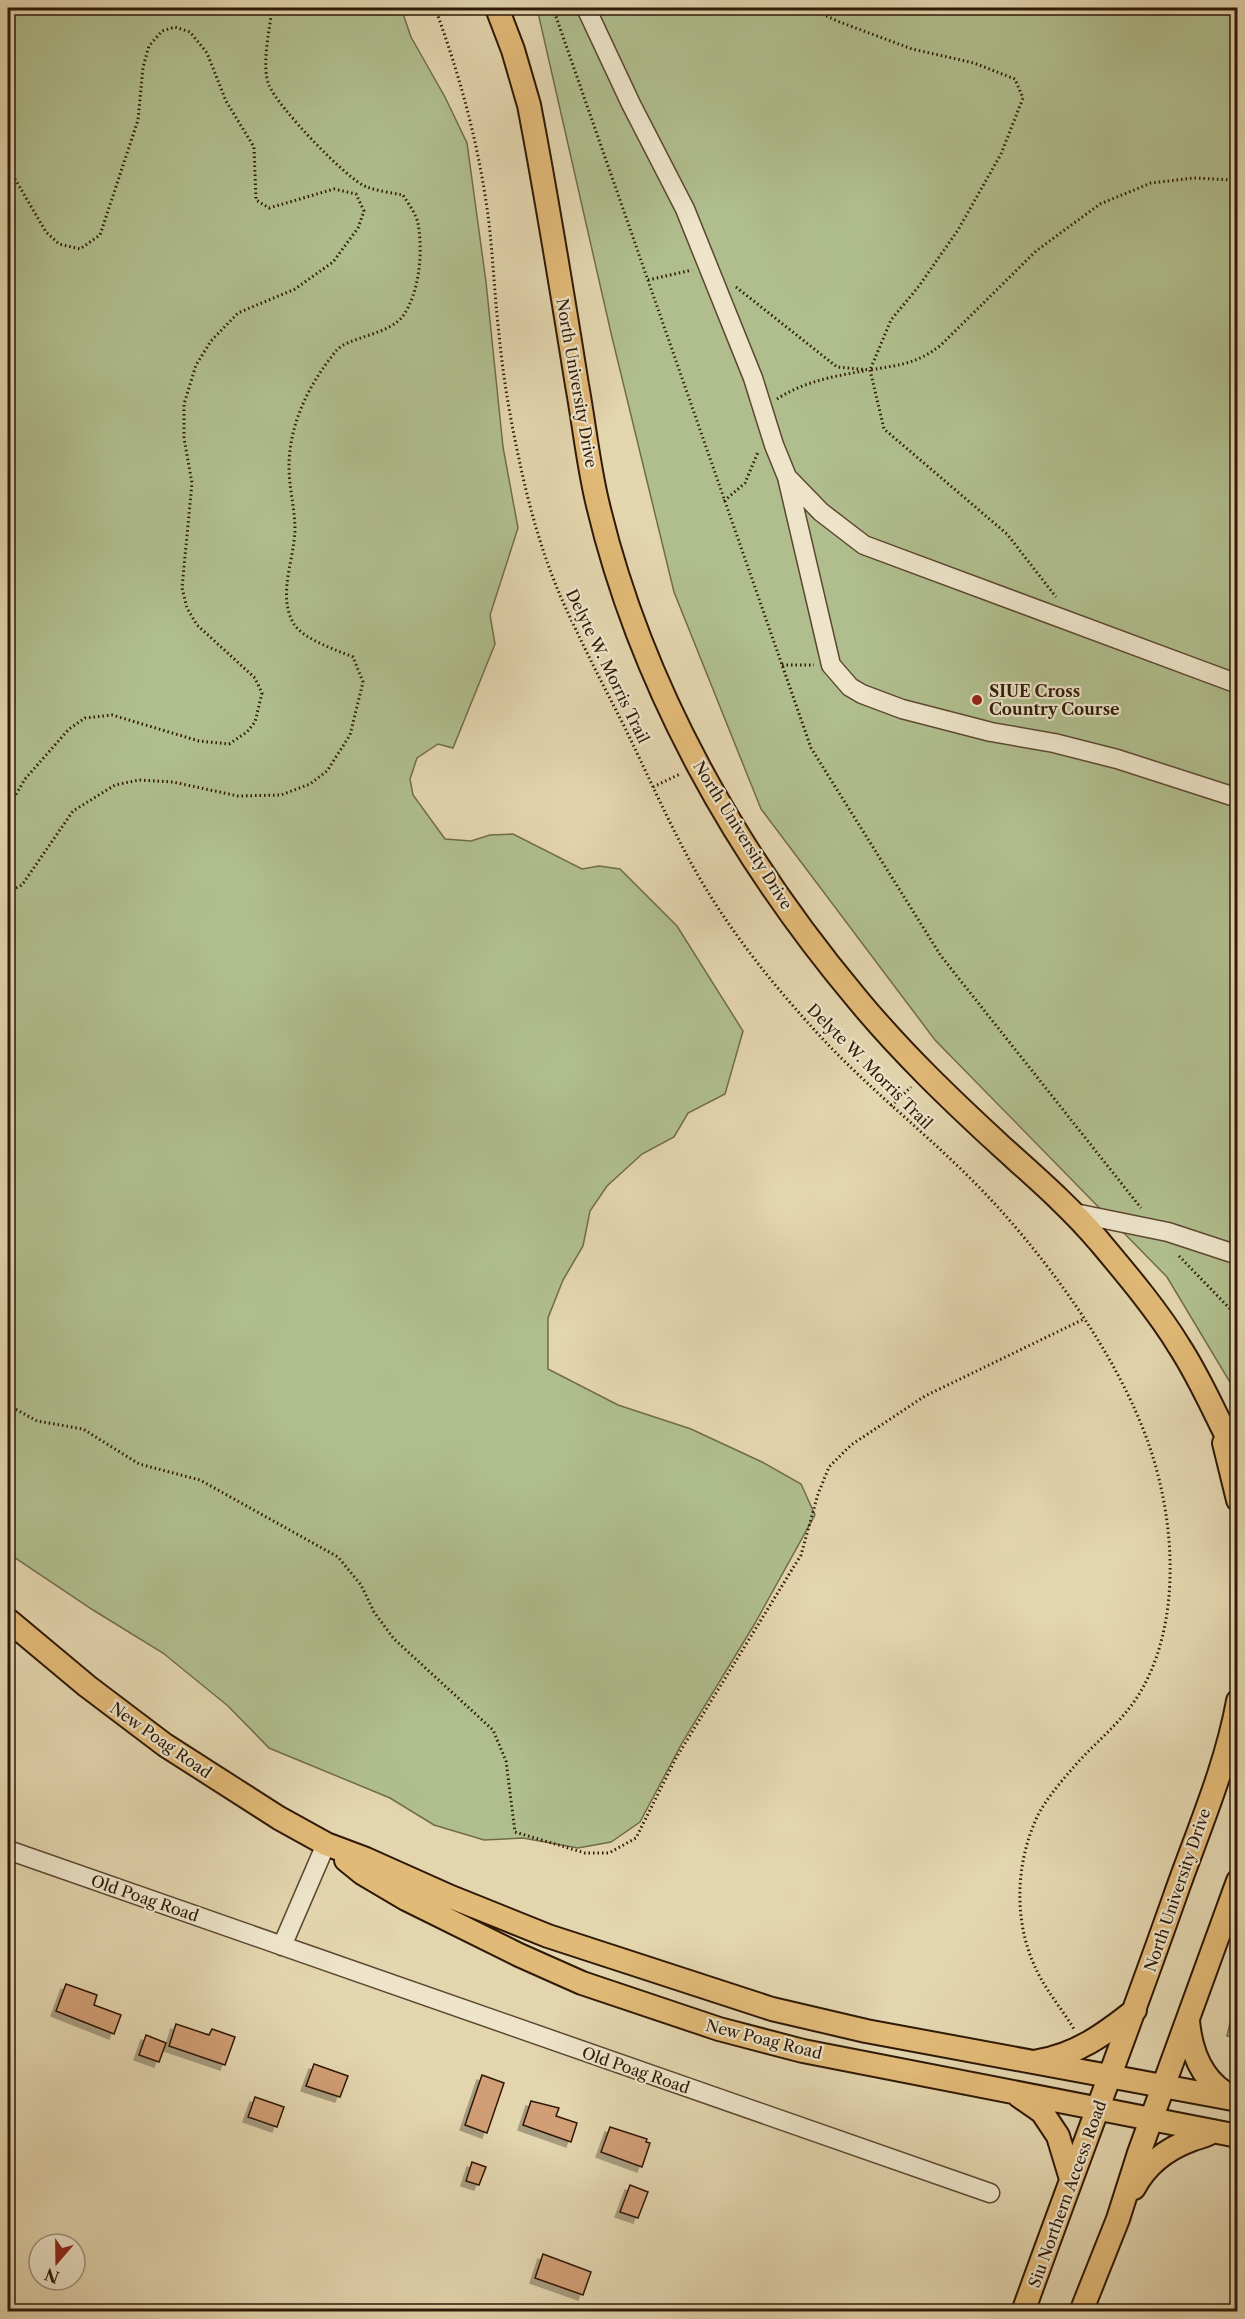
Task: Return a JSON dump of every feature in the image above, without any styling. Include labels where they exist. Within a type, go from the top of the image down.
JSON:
[{"type":"main road","name":"North University Drive","points":[[497,8],[513,50],[531,116],[597,500],[619,579],[645,651],[699,766],[772,886],[809,939],[858,1000],[925,1074],[1096,1237],[1178,1344],[1238,1458]]},
{"type":"main road","name":"North University Drive","points":[[1220,1424],[1238,1500]]},
{"type":"main road","name":"New Poag Road","points":[[8,1620],[87,1686],[165,1744],[243,1796],[326,1844],[362,1873],[463,1928],[582,1983],[719,2029],[803,2051],[1238,2136]]},
{"type":"main road","name":"North University Drive","points":[[1110,2077],[1224,1756],[1238,1701]]},
{"type":"main road","name":"New Poag Road","points":[[326,1844],[548,1936],[772,2009],[866,2031],[1235,2099]]},
{"type":"main road","points":[[1081,2312],[1118,2219],[1151,2119],[1238,1881]]},
{"type":"main road","points":[[1030,2062],[1057,2057],[1084,2046],[1106,2033],[1136,2009]]},
{"type":"main road","points":[[1188,2020],[1190,2040],[1196,2059],[1206,2076],[1220,2090],[1235,2099]]},
{"type":"main road","name":"Siu Northern Access Road","points":[[1023,2312],[1110,2077]]},
{"type":"main road","points":[[1017,2092],[1042,2112],[1058,2136],[1071,2179]]},
{"type":"main road","points":[[1118,2219],[1141,2175],[1158,2159],[1178,2146],[1213,2131]]},
{"type":"street","points":[[586,8],[685,209],[710,266],[760,396],[774,445],[787,477],[831,665],[850,687],[902,709],[991,732],[1054,743],[1117,759],[1238,798]]},
{"type":"street","points":[[787,477],[821,512],[864,545],[1238,684]]},
{"type":"street","points":[[1070,1212],[1168,1232],[1238,1255]]},
{"type":"street","points":[[282,1946],[326,1844]]},
{"type":"street","name":"Old Poag Road","points":[[8,1850],[990,2193]]},
{"type":"path","points":[[8,892],[22,885],[73,811],[115,784],[139,780],[173,782],[238,796],[281,795],[310,784],[327,771],[350,735],[363,682],[352,657],[315,640],[296,627],[288,612],[287,588],[295,530],[289,467],[291,436],[300,406],[337,349],[394,324],[403,315],[416,287],[420,262],[418,222],[403,195],[367,187],[354,180],[307,136],[269,86],[266,66],[272,8]]},
{"type":"path","name":"Delyte W. Morris Trail","points":[[435,8],[462,87],[475,136],[491,240],[505,387],[532,513],[545,558],[561,599],[653,787],[692,864],[730,925],[774,984],[822,1039],[891,1107],[969,1177],[1017,1228],[1084,1319],[1124,1388],[1149,1445],[1167,1519],[1169,1575],[1164,1629],[1155,1661],[1143,1689],[1125,1715],[1079,1760],[1047,1799],[1037,1817],[1023,1862],[1020,1903],[1028,1949],[1035,1968],[1084,2046]]},
{"type":"path","points":[[810,8],[837,21],[912,49],[974,63],[1015,79],[1023,98],[1001,154],[969,211],[920,286],[891,320],[870,370],[884,429],[1007,534],[1080,627]]},
{"type":"path","points":[[8,167],[46,232],[59,244],[80,249],[100,235],[138,120],[143,67],[149,46],[162,31],[175,27],[190,32],[207,53],[226,101],[254,147],[256,200],[269,208],[334,189],[356,194],[364,211],[358,228],[333,262],[295,289],[238,313],[211,340],[196,365],[184,404],[184,438],[192,483],[182,588],[187,608],[196,625],[255,678],[262,693],[255,722],[247,732],[229,744],[199,741],[112,715],[85,718],[69,729],[25,779],[8,808]]},
{"type":"path","points":[[648,280],[710,266],[837,367],[870,370],[906,364],[926,357],[1036,251],[1100,204],[1152,183],[1194,178],[1238,182]]},
{"type":"path","points":[[8,442],[11,457],[8,483]]},
{"type":"path","points":[[782,664],[831,665]]},
{"type":"path","points":[[653,787],[699,766]]},
{"type":"path","points":[[891,1107],[925,1074]]},
{"type":"path","points":[[8,1405],[37,1421],[83,1429],[139,1464],[200,1480],[338,1557],[361,1585],[374,1611],[394,1639],[493,1730],[506,1761],[515,1832],[585,1853],[609,1853],[636,1838],[676,1758],[801,1555],[818,1494],[829,1467],[851,1445],[925,1396],[1084,1319]]},
{"type":"green space","points":[[8,8],[401,8],[411,37],[445,97],[467,143],[486,282],[503,447],[518,528],[490,615],[495,644],[453,748],[438,744],[417,758],[410,779],[413,795],[445,839],[471,841],[490,835],[513,834],[582,869],[599,866],[620,869],[677,926],[743,1031],[725,1094],[688,1113],[674,1137],[642,1154],[607,1186],[590,1211],[583,1246],[563,1280],[548,1318],[548,1369],[618,1405],[691,1429],[762,1462],[801,1484],[815,1515],[754,1625],[682,1743],[640,1822],[611,1842],[578,1848],[523,1838],[484,1840],[434,1825],[390,1798],[269,1748],[228,1706],[163,1653],[93,1610],[8,1553]]},
{"type":"green space","name":"SIUE Cross Country Course","points":[[537,8],[1237,8],[1237,1394],[1167,1277],[935,1040],[761,809],[674,592],[611,333]]},
{"type":"green space","points":[[1237,1994],[1237,2038],[1227,2036]]},
{"type":"building","points":[[66,1984],[97,1995],[94,2005],[121,2015],[114,2034],[56,2011]]},
{"type":"building","points":[[176,2024],[209,2035],[212,2029],[235,2037],[225,2065],[169,2046]]},
{"type":"building","points":[[146,2035],[166,2043],[159,2062],[139,2055]]},
{"type":"building","points":[[314,2064],[348,2076],[340,2097],[306,2086]]},
{"type":"building","points":[[482,2075],[504,2083],[487,2133],[465,2125]]},
{"type":"building","points":[[255,2097],[284,2107],[277,2127],[248,2117]]},
{"type":"building","points":[[531,2101],[559,2108],[556,2116],[577,2123],[571,2142],[523,2125]]},
{"type":"building","points":[[610,2127],[647,2139],[646,2142],[650,2143],[642,2167],[601,2152]]},
{"type":"building","points":[[472,2162],[486,2167],[479,2185],[466,2181]]},
{"type":"building","points":[[630,2185],[648,2192],[638,2218],[620,2212]]},
{"type":"building","points":[[543,2254],[591,2272],[583,2295],[535,2278]]},
{"type":"place","name":"SIUE Cross Country Course","points":[[977,700]]}]
